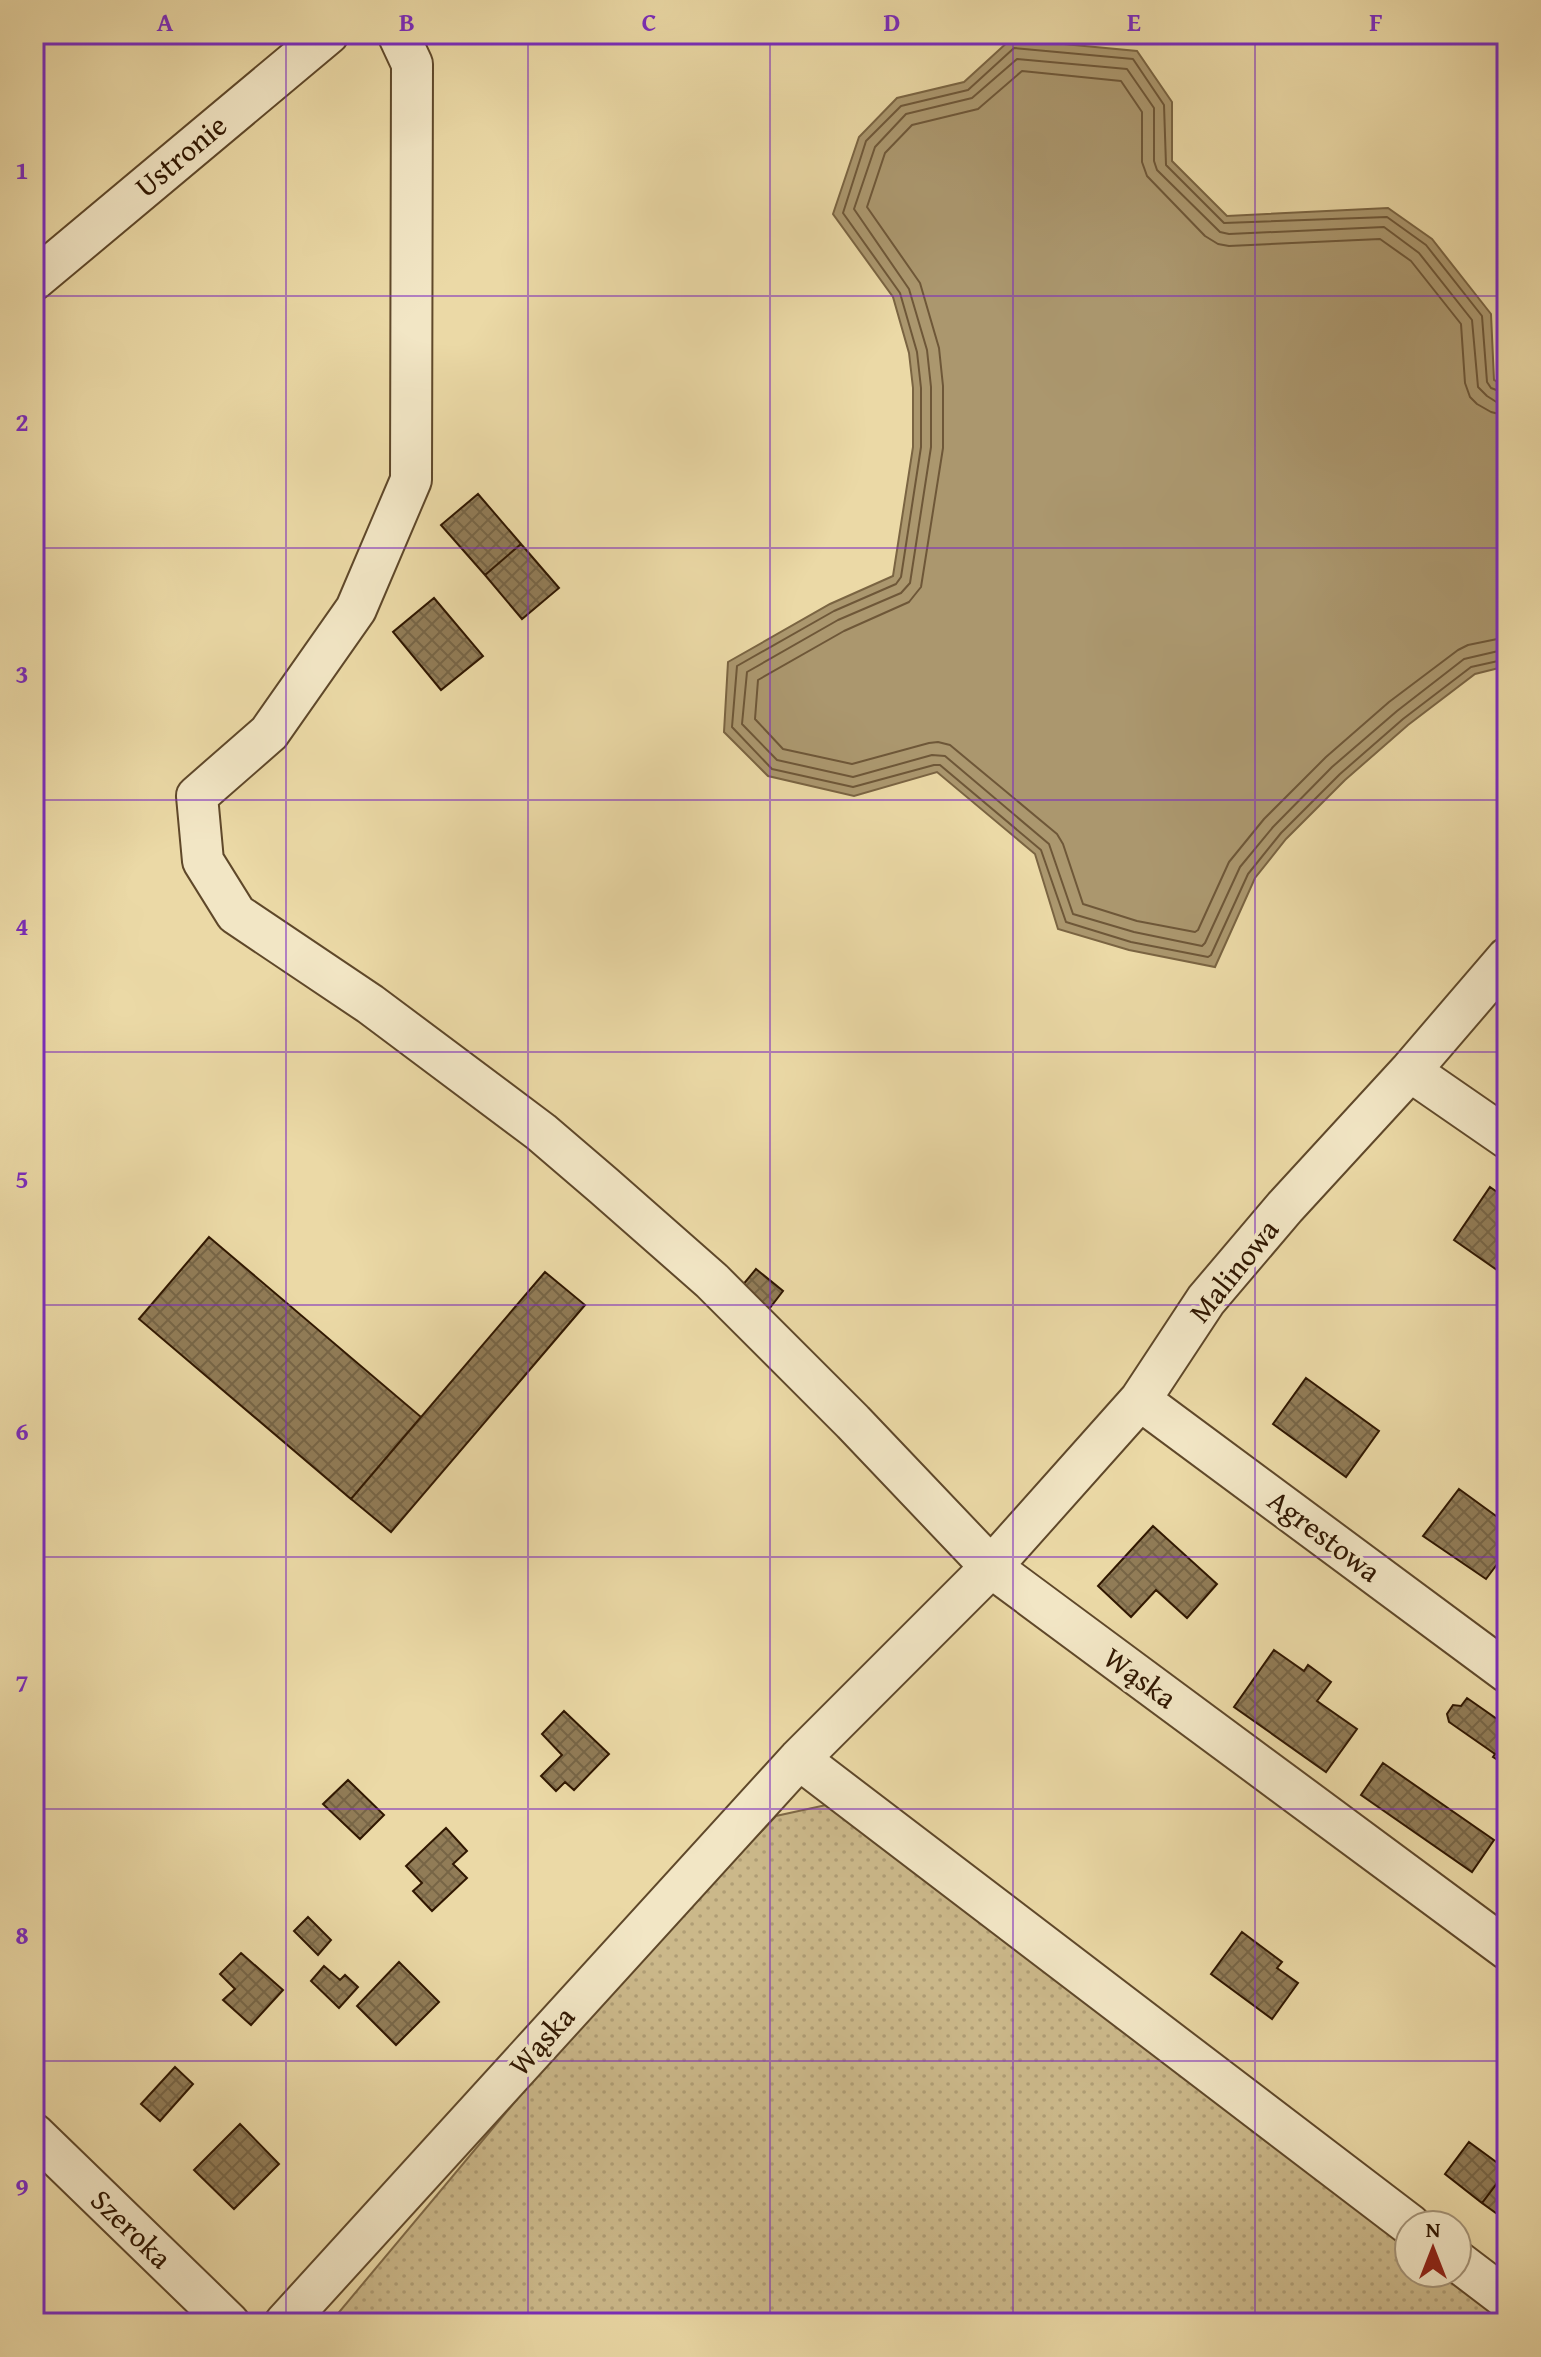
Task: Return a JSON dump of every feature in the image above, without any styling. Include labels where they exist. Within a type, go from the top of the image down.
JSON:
[{"type":"street","name":"Ustronie","points":[[34,280],[328,34]]},
{"type":"street","points":[[398,34],[412,64],[411,480],[356,609],[269,733],[197,796],[203,861],[236,914],[370,1004],[541,1132],[712,1281],[853,1422],[991,1567]]},
{"type":"street","name":"Malinowa","points":[[991,1567],[1140,1400],[1206,1300],[1507,958]]},
{"type":"street","points":[[1410,1071],[1507,1138]]},
{"type":"street","name":"Agrestowa","points":[[1140,1400],[1507,1672]]},
{"type":"street","name":"Wąska","points":[[285,2323],[799,1759],[991,1567],[1507,1949]]},
{"type":"street","points":[[799,1759],[1393,2212]]},
{"type":"street","name":"Szeroka","points":[[34,2134],[229,2323]]},
{"type":"street","points":[[1473,2273],[1507,2299]]},
{"type":"shaded area","points":[[835,1803],[1393,2228],[1393,2289],[1473,2289],[1473,2283],[1507,2305],[1507,2323],[330,2323],[595,2006],[776,1816]]},
{"type":"water","points":[[1011,39],[1137,51],[1172,102],[1172,161],[1227,216],[1388,208],[1432,239],[1491,314],[1494,380],[1507,387],[1507,666],[1475,674],[1408,725],[1345,780],[1286,839],[1255,878],[1215,967],[1129,950],[1058,929],[1035,854],[937,772],[854,796],[768,776],[724,732],[728,662],[830,604],[893,576],[913,447],[913,388],[909,353],[893,297],[833,214],[859,137],[897,98],[964,82]]},
{"type":"building","points":[[478,494],[521,544],[485,575],[441,525]]},
{"type":"building","points":[[521,544],[559,588],[522,619],[485,575]]},
{"type":"building","points":[[434,598],[483,656],[441,690],[393,632]]},
{"type":"building","points":[[1490,1187],[1507,1199],[1507,1277],[1454,1240]]},
{"type":"building","points":[[209,1237],[421,1417],[351,1499],[139,1319]]},
{"type":"building","points":[[756,1269],[783,1291],[769,1309],[741,1287]]},
{"type":"building","points":[[545,1272],[585,1305],[391,1532],[351,1499]]},
{"type":"building","points":[[1306,1378],[1379,1431],[1346,1477],[1273,1424]]},
{"type":"building","points":[[1459,1489],[1507,1524],[1507,1551],[1486,1579],[1423,1536]]},
{"type":"building","points":[[1153,1526],[1217,1584],[1187,1618],[1156,1590],[1131,1617],[1098,1586]]},
{"type":"building","points":[[1274,1650],[1304,1671],[1308,1665],[1331,1682],[1317,1701],[1357,1729],[1326,1772],[1234,1707]]},
{"type":"building","points":[[1467,1698],[1507,1726],[1507,1766],[1449,1722],[1447,1714],[1453,1705],[1461,1706]]},
{"type":"building","points":[[564,1711],[609,1754],[574,1790],[565,1782],[556,1791],[541,1776],[562,1755],[542,1734]]},
{"type":"building","points":[[1383,1763],[1494,1840],[1472,1872],[1361,1795]]},
{"type":"building","points":[[348,1780],[384,1815],[360,1839],[323,1804]]},
{"type":"building","points":[[446,1828],[467,1851],[453,1864],[467,1878],[432,1911],[413,1891],[422,1883],[406,1866]]},
{"type":"building","points":[[308,1917],[331,1940],[318,1955],[294,1931]]},
{"type":"building","points":[[1242,1932],[1282,1962],[1277,1968],[1298,1983],[1272,2019],[1211,1974]]},
{"type":"building","points":[[241,1953],[283,1990],[251,2025],[223,2000],[235,1989],[220,1974]]},
{"type":"building","points":[[399,1962],[439,2002],[396,2045],[357,2006]]},
{"type":"building","points":[[324,1966],[340,1980],[345,1975],[358,1987],[339,2008],[311,1981]]},
{"type":"building","points":[[175,2067],[193,2084],[160,2121],[141,2104]]},
{"type":"building","points":[[240,2124],[279,2164],[234,2209],[194,2170]]},
{"type":"building","points":[[1469,2142],[1507,2170],[1482,2203],[1445,2174]]},
{"type":"building","points":[[1507,2170],[1507,2221],[1482,2203]]}]
